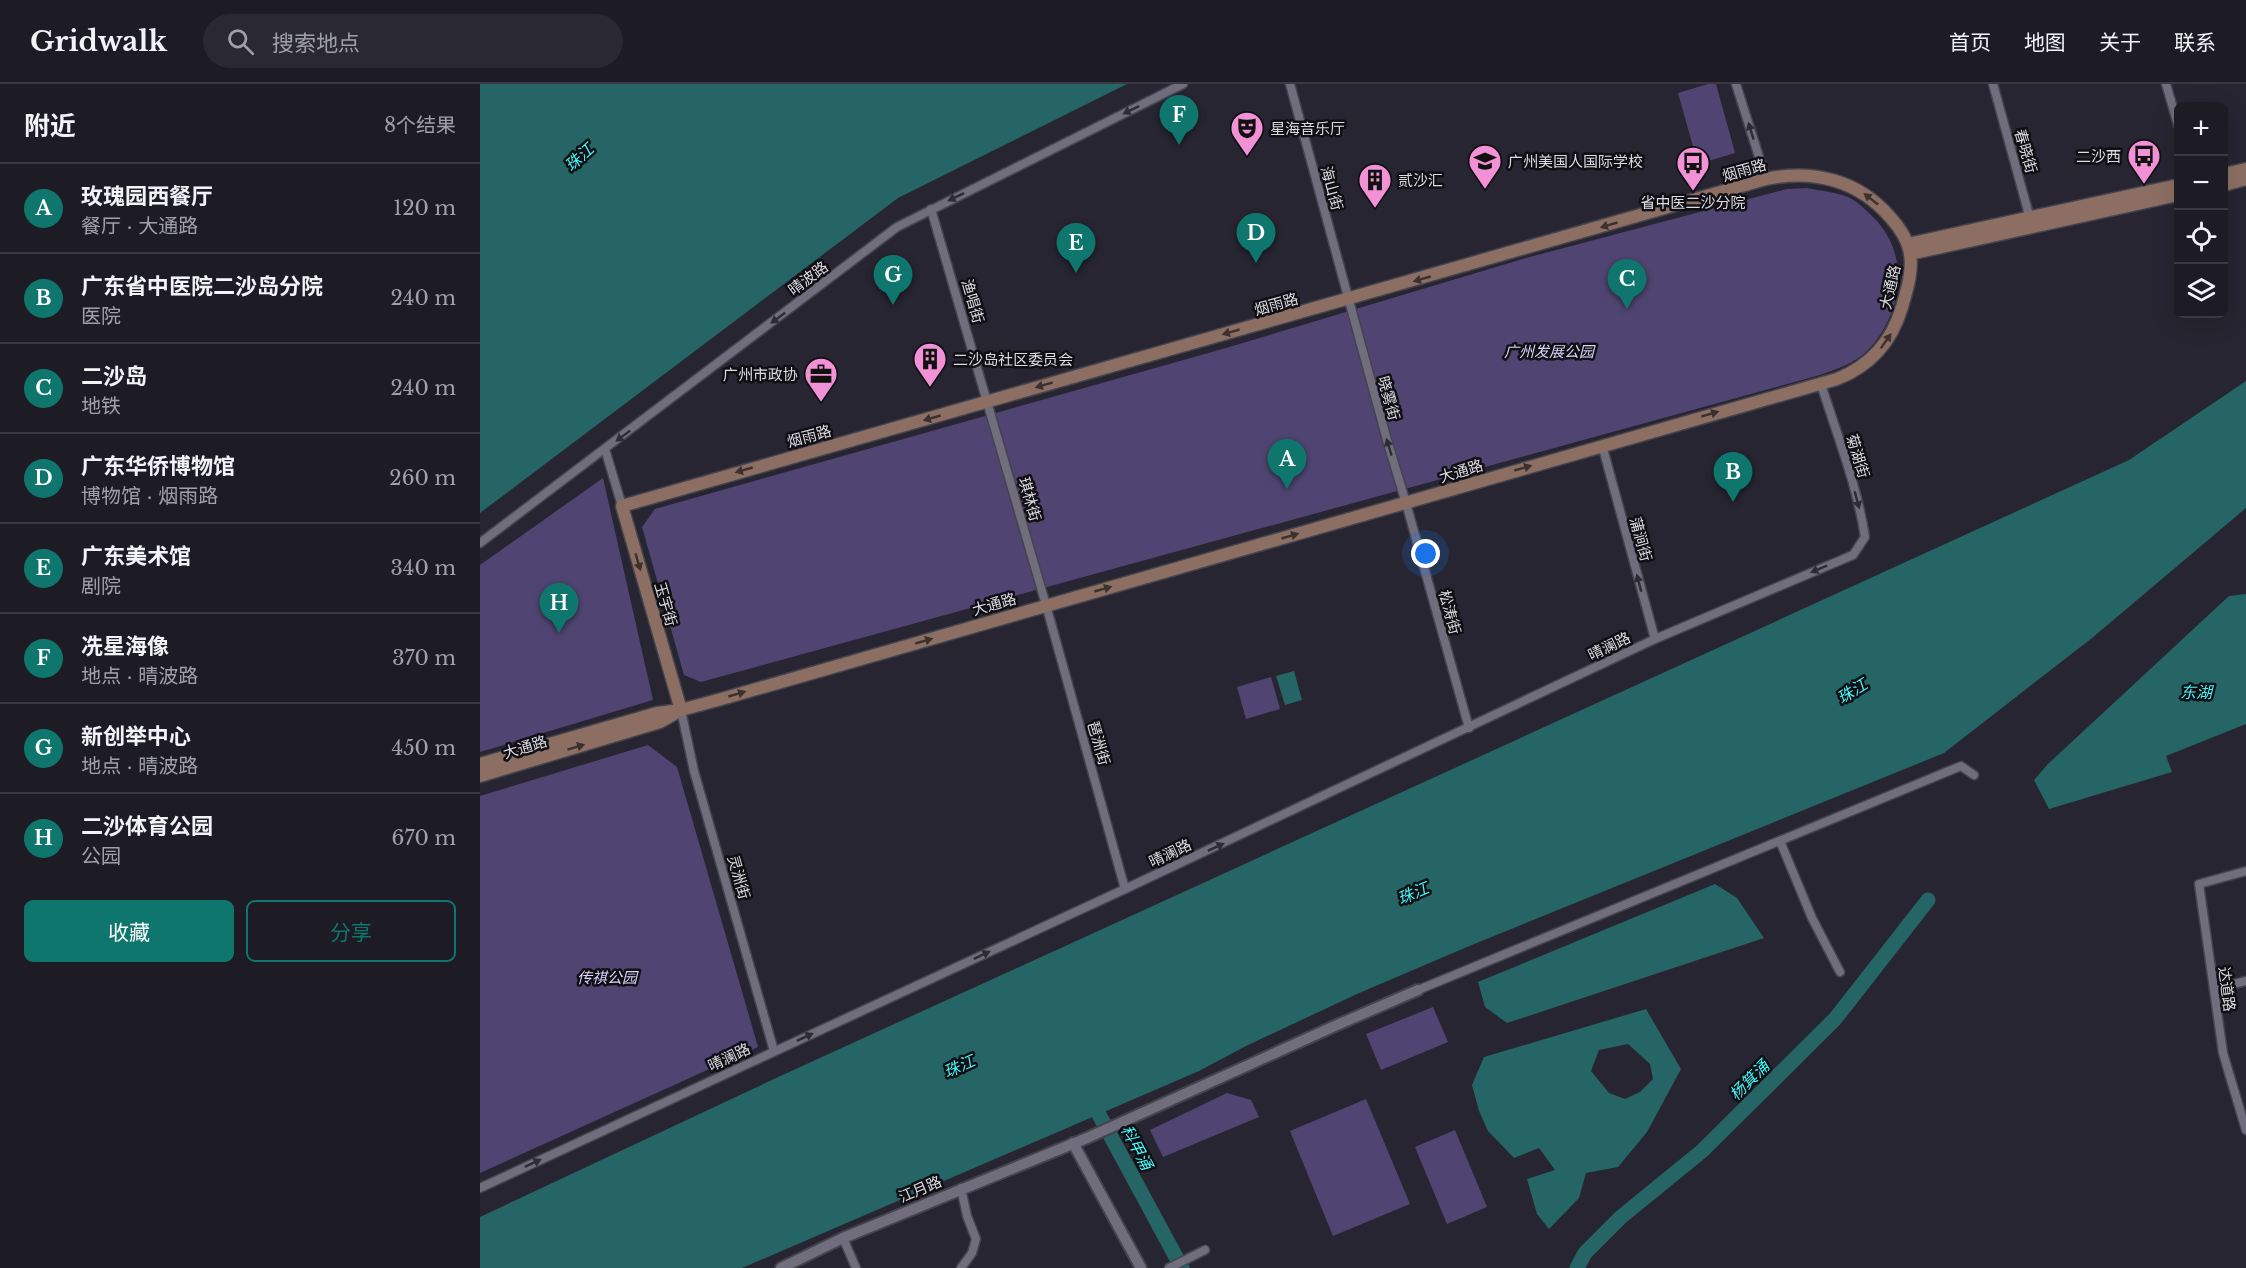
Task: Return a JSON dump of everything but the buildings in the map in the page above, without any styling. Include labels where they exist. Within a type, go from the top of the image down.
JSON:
[{"type":"main road","points":[[2228,173],[2246,169]]},
{"type":"main road","name":"烟雨路","points":[[622,506],[1766,179],[1794,174],[1813,176],[1855,187],[1885,211],[1909,249]]},
{"type":"main road","points":[[2228,183],[2246,179]]},
{"type":"main road","name":"大通路","points":[[480,764],[657,713],[681,710],[1821,384],[1852,373],[1863,366],[1888,339],[1907,291],[1911,266],[1909,249],[2031,222],[2174,186]]},
{"type":"main road","name":"大通路","points":[[2031,222],[2174,196]]},
{"type":"main road","name":"玉宇街","points":[[622,506],[681,710]]},
{"type":"main road","name":"大通路","points":[[480,776],[660,722],[681,710]]},
{"type":"street","name":"晴波路","points":[[480,543],[897,227],[1183,84]]},
{"type":"street","name":"海山街","points":[[1290,84],[1348,299]]},
{"type":"street","points":[[1736,84],[1766,179]]},
{"type":"street","name":"春晓街","points":[[1993,84],[2031,222]]},
{"type":"street","points":[[2166,84],[2174,111]]},
{"type":"street","name":"渔唱街","points":[[932,209],[988,401]]},
{"type":"street","name":"晓雾街","points":[[1348,299],[1406,503]]},
{"type":"street","name":"菊湖街","points":[[1821,384],[1850,476],[1865,537]]},
{"type":"street","name":"琪林街","points":[[988,401],[1046,605]]},
{"type":"street","name":"蒲涧街","points":[[1602,445],[1655,639]]},
{"type":"street","points":[[605,449],[622,506]]},
{"type":"street","name":"松涛街","points":[[1406,503],[1469,728]]},
{"type":"street","name":"晴澜路","points":[[480,1188],[1125,889],[1655,639],[1853,555],[1865,537]]},
{"type":"street","name":"琶洲街","points":[[1046,605],[1125,889]]},
{"type":"street","name":"灵洲街","points":[[681,710],[694,771],[774,1051]]},
{"type":"street","points":[[1418,990],[1961,766],[1974,775]]},
{"type":"street","points":[[1780,841],[1812,918],[1840,972]]},
{"type":"street","name":"达道路","points":[[2246,871],[2199,884],[2223,1053],[2246,1130]]},
{"type":"street","points":[[2214,989],[2246,981]]},
{"type":"street","name":"江月路","points":[[781,1268],[843,1238],[1135,1118],[1418,990]]},
{"type":"street","points":[[1073,1143],[1142,1268]]},
{"type":"street","points":[[961,1268],[972,1253],[976,1239],[966,1216],[962,1188]]},
{"type":"street","points":[[843,1238],[856,1268]]},
{"type":"street","points":[[1169,1268],[1204,1250]]},
{"type":"green space","points":[[1708,84],[1716,84],[1735,153],[1698,164],[1678,93]]},
{"type":"green space","name":"广州发展公园","points":[[1807,188],[1843,195],[1861,206],[1885,232],[1893,248],[1897,266],[1898,284],[1889,319],[1868,350],[1858,359],[1846,365],[1820,375],[701,682],[684,675],[642,527],[655,509],[1226,348],[1526,258],[1787,189]]},
{"type":"green space","points":[[603,478],[653,700],[480,752],[480,565]]},
{"type":"green space","points":[[1271,677],[1280,709],[1246,719],[1237,687]]},
{"type":"green space","name":"传祺公园","points":[[648,745],[677,767],[758,1047],[480,1173],[480,796]]},
{"type":"green space","points":[[1433,1007],[1448,1042],[1381,1070],[1366,1034]]},
{"type":"green space","points":[[1227,1093],[1251,1100],[1259,1117],[1163,1157],[1150,1130]]},
{"type":"green space","points":[[1366,1099],[1410,1204],[1333,1236],[1290,1131]]},
{"type":"green space","points":[[1455,1130],[1487,1207],[1447,1224],[1415,1147]]},
{"type":"water","name":"珠江","points":[[480,84],[1127,84],[898,198],[480,513]]},
{"type":"water","name":"珠江","points":[[2246,381],[2246,508],[2092,638],[1944,753],[1357,994],[1246,1046],[1199,1071],[742,1268],[480,1268],[480,1217],[776,1078],[2129,460]]},
{"type":"water","name":"东湖","points":[[2246,594],[2246,724],[2166,756],[2172,772],[2049,809],[2034,780],[2048,764],[2229,596]]},
{"type":"water","points":[[1294,671],[1302,700],[1285,705],[1276,676]]},
{"type":"water","points":[[1715,884],[1737,898],[1764,938],[1507,1023],[1485,1007],[1478,982]]},
{"type":"water","points":[[1646,1009],[1681,1069],[1647,1132],[1618,1167],[1586,1173],[1579,1198],[1549,1229],[1537,1214],[1527,1179],[1555,1170],[1539,1148],[1514,1158],[1488,1131],[1479,1111],[1472,1085],[1484,1057]],"holes":[[[1628,1044],[1650,1064],[1653,1079],[1640,1092],[1625,1099],[1609,1093],[1591,1071],[1599,1050]]]},
{"type":"waterway","name":"杨箕涌","points":[[1577,1268],[1585,1253],[1621,1217],[1702,1151],[1835,1019],[1928,900]]},
{"type":"waterway","name":"科甲涌","points":[[1089,1096],[1182,1268]]},
{"type":"place","name":"冼星海像","points":[[1179,145]]},
{"type":"place","name":"星海音乐厅","points":[[1247,157]]},
{"type":"place","name":"二沙西","points":[[2144,185]]},
{"type":"place","name":"广州美国人国际学校","points":[[1485,190]]},
{"type":"place","name":"省中医二沙分院","points":[[1693,192]]},
{"type":"place","name":"贰沙汇","points":[[1375,209]]},
{"type":"place","name":"广东华侨博物馆","points":[[1256,263]]},
{"type":"place","name":"广东美术馆","points":[[1076,273]]},
{"type":"place","name":"新创举中心","points":[[893,305]]},
{"type":"place","name":"二沙岛","points":[[1627,309]]},
{"type":"place","name":"二沙岛社区委员会","points":[[930,388]]},
{"type":"place","name":"广州市政协","points":[[821,403]]},
{"type":"place","name":"玫瑰园西餐厅","points":[[1287,489]]},
{"type":"place","name":"广东省中医院二沙岛分院","points":[[1733,502]]},
{"type":"place","name":"二沙体育公园","points":[[559,633]]}]
